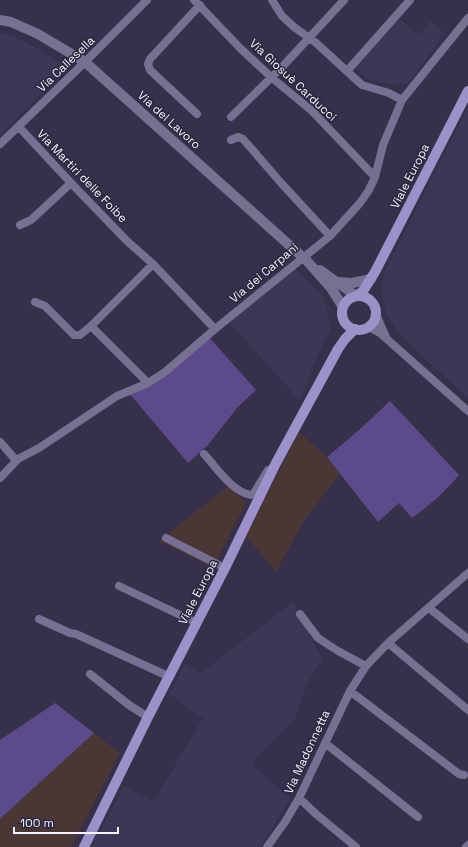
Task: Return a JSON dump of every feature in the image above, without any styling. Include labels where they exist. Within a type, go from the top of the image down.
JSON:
[{"type":"main road","name":"Viale Europa","points":[[356,296],[363,291],[373,276],[468,91]]},
{"type":"main road","name":"Viale Europa","points":[[373,276],[372,287],[375,309]]},
{"type":"main road","points":[[356,296],[366,298],[375,309],[372,323],[360,330],[350,327],[343,319],[342,311],[348,300],[356,296]]},
{"type":"main road","name":"Viale Europa","points":[[338,349],[343,319]]},
{"type":"main road","name":"Viale Europa","points":[[84,847],[148,717],[225,568],[276,463],[338,349],[355,329]]},
{"type":"street","name":"Via Callesella","points":[[0,144],[147,0]]},
{"type":"street","points":[[231,117],[309,38],[344,0]]},
{"type":"street","points":[[347,71],[410,0]]},
{"type":"street","points":[[276,2],[282,16],[362,85],[389,93],[402,100]]},
{"type":"street","points":[[197,3],[150,59],[148,64],[150,70],[197,114]]},
{"type":"street","name":"Via Giosuè Carducci","points":[[197,3],[240,48],[271,77],[312,111],[375,177]]},
{"type":"street","name":"Via dei Carpani","points":[[0,478],[18,459],[39,448],[117,396],[148,383],[165,372],[215,329],[305,259],[330,236],[360,203],[369,190],[375,177],[383,145],[402,100],[468,18]]},
{"type":"street","name":"Via del Lavoro","points":[[0,20],[11,22],[38,34],[85,62],[305,259],[356,296]]},
{"type":"street","name":"Via Martiri delle Foibe","points":[[19,127],[127,241],[153,264],[215,329]]},
{"type":"street","points":[[231,140],[238,136],[243,139],[330,236]]},
{"type":"street","points":[[20,225],[30,220],[71,183]]},
{"type":"street","name":"Via del Lavoro","points":[[305,259],[330,288],[343,307]]},
{"type":"street","points":[[35,302],[44,306],[74,335],[80,335],[91,326],[153,264]]},
{"type":"street","points":[[335,281],[352,283],[373,276]]},
{"type":"street","points":[[375,309],[388,339]]},
{"type":"street","points":[[91,326],[148,383]]},
{"type":"street","points":[[369,326],[388,339],[468,411]]},
{"type":"street","points":[[0,442],[14,458],[18,459]]},
{"type":"street","points":[[204,454],[235,489],[244,494],[251,495],[254,493],[271,466],[276,463]]},
{"type":"street","points":[[166,538],[225,568]]},
{"type":"street","name":"Via Madonnetta","points":[[266,847],[285,822],[299,798],[350,690],[366,666],[388,643],[468,573]]},
{"type":"street","points":[[119,586],[197,623]]},
{"type":"street","points":[[429,608],[468,639]]},
{"type":"street","points":[[300,614],[318,638],[366,666]]},
{"type":"street","points":[[38,618],[170,677]]},
{"type":"street","points":[[388,643],[468,710]]},
{"type":"street","points":[[90,674],[129,705],[148,717]]},
{"type":"street","points":[[350,690],[459,774],[464,775]]},
{"type":"street","points":[[325,742],[418,817]]},
{"type":"street","points":[[299,798],[356,847]]},
{"type":"shaded area","points":[[398,17],[419,35],[430,21],[445,33],[405,88],[407,83],[387,84],[369,80],[354,66]]},
{"type":"shaded area","points":[[0,32],[26,42],[68,67],[0,135]]},
{"type":"shaded area","points":[[468,107],[468,398],[409,344],[396,329],[388,316],[383,301],[383,275]]},
{"type":"shaded area","points":[[290,264],[321,293],[327,307],[330,322],[330,330],[311,369],[307,385],[299,401],[228,321]]},
{"type":"shaded area","points":[[209,337],[256,390],[237,408],[208,445],[188,463],[129,393]]},
{"type":"shaded area","points":[[390,401],[459,475],[437,498],[412,518],[399,503],[378,522],[327,457]]},
{"type":"shaded area","points":[[299,432],[327,457],[340,473],[302,524],[276,572],[246,536]]},
{"type":"shaded area","points":[[228,486],[246,503],[213,568],[159,541]]},
{"type":"shaded area","points":[[293,602],[322,659],[307,684],[295,719],[262,751],[252,764],[290,799],[263,843],[259,847],[91,847],[124,786],[154,801],[203,718],[169,694],[185,664],[201,673]]},
{"type":"shaded area","points":[[55,703],[94,733],[0,819],[0,740]]},
{"type":"shaded area","points":[[94,733],[120,753],[71,847],[0,847],[0,819]]}]
